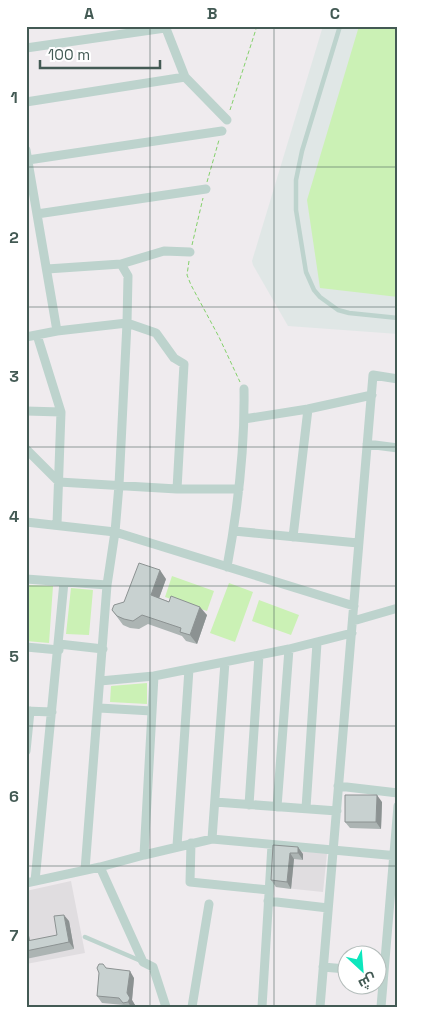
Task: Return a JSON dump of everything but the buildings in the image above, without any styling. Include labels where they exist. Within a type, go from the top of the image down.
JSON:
[{"type":"street","points":[[26,48],[165,27],[185,77],[227,120]]},
{"type":"street","points":[[26,102],[185,77]]},
{"type":"street","points":[[28,160],[222,131]]},
{"type":"street","points":[[26,150],[29,186],[37,214],[57,331]]},
{"type":"street","points":[[37,214],[206,189]]},
{"type":"street","points":[[47,270],[121,264],[164,252],[190,252]]},
{"type":"street","points":[[85,870],[107,585],[115,532],[119,486],[128,276],[121,264]]},
{"type":"street","points":[[26,337],[57,331],[127,323],[156,333],[170,353],[184,364],[177,488]]},
{"type":"street","points":[[37,335],[61,412],[57,524]]},
{"type":"street","points":[[320,1007],[373,375],[398,379]]},
{"type":"street","points":[[227,567],[239,489],[244,389]]},
{"type":"street","points":[[244,419],[308,409],[372,395]]},
{"type":"street","points":[[293,537],[308,409]]},
{"type":"street","points":[[26,412],[61,412]]},
{"type":"street","points":[[368,444],[398,448]]},
{"type":"street","points":[[26,449],[59,482],[119,486],[239,489]]},
{"type":"street","points":[[26,522],[115,532],[354,606]]},
{"type":"street","points":[[234,531],[358,543]]},
{"type":"street","points":[[26,579],[107,585]]},
{"type":"street","points":[[64,582],[52,712],[31,882],[212,839],[395,856]]},
{"type":"street","points":[[353,621],[398,608]]},
{"type":"street","points":[[100,681],[154,676],[317,643],[352,633]]},
{"type":"street","points":[[306,808],[317,643]]},
{"type":"street","points":[[26,647],[103,649]]},
{"type":"street","points":[[277,806],[289,649]]},
{"type":"street","points":[[249,805],[259,655]]},
{"type":"street","points":[[212,839],[224,662]]},
{"type":"street","points":[[177,846],[189,669]]},
{"type":"street","points":[[144,855],[154,676]]},
{"type":"street","points":[[99,708],[152,711]]},
{"type":"street","points":[[26,751],[28,711],[52,712]]},
{"type":"street","points":[[338,786],[398,792]]},
{"type":"street","points":[[215,802],[336,810]]},
{"type":"street","points":[[383,946],[395,856],[398,806]]},
{"type":"street","points":[[191,843],[190,882],[269,890]]},
{"type":"street","points":[[262,1007],[272,845]]},
{"type":"street","points":[[100,867],[143,962],[154,967],[166,1007]]},
{"type":"street","points":[[268,901],[328,908]]},
{"type":"street","points":[[192,1007],[209,904]]},
{"type":"street","points":[[323,967],[336,968]]},
{"type":"lane","points":[[340,26],[302,151],[296,180],[296,210],[304,263],[309,281],[314,290],[329,304],[349,313],[398,318]]},
{"type":"lane","points":[[85,937],[143,962]]},
{"type":"path","points":[[227,120],[243,75],[257,26]]},
{"type":"path","points":[[222,131],[190,252],[187,275],[190,286],[219,337],[244,389]]},
{"type":"shaded area","points":[[323,26],[398,26],[398,334],[288,326],[252,261]]},
{"type":"shaded area","points":[[278,850],[327,853],[323,892],[275,887]]},
{"type":"shaded area","points":[[71,881],[85,953],[26,964],[26,891]]},
{"type":"green space","points":[[359,26],[398,26],[398,297],[320,288],[307,200]]},
{"type":"green space","points":[[172,576],[214,591],[207,611],[165,597]]},
{"type":"green space","points":[[229,583],[253,592],[235,642],[210,633]]},
{"type":"green space","points":[[26,585],[53,586],[49,643],[26,641]]},
{"type":"green space","points":[[71,588],[93,590],[89,635],[66,634]]},
{"type":"green space","points":[[259,600],[299,615],[291,635],[252,621]]},
{"type":"green space","points":[[147,683],[147,704],[110,702],[111,686]]}]
